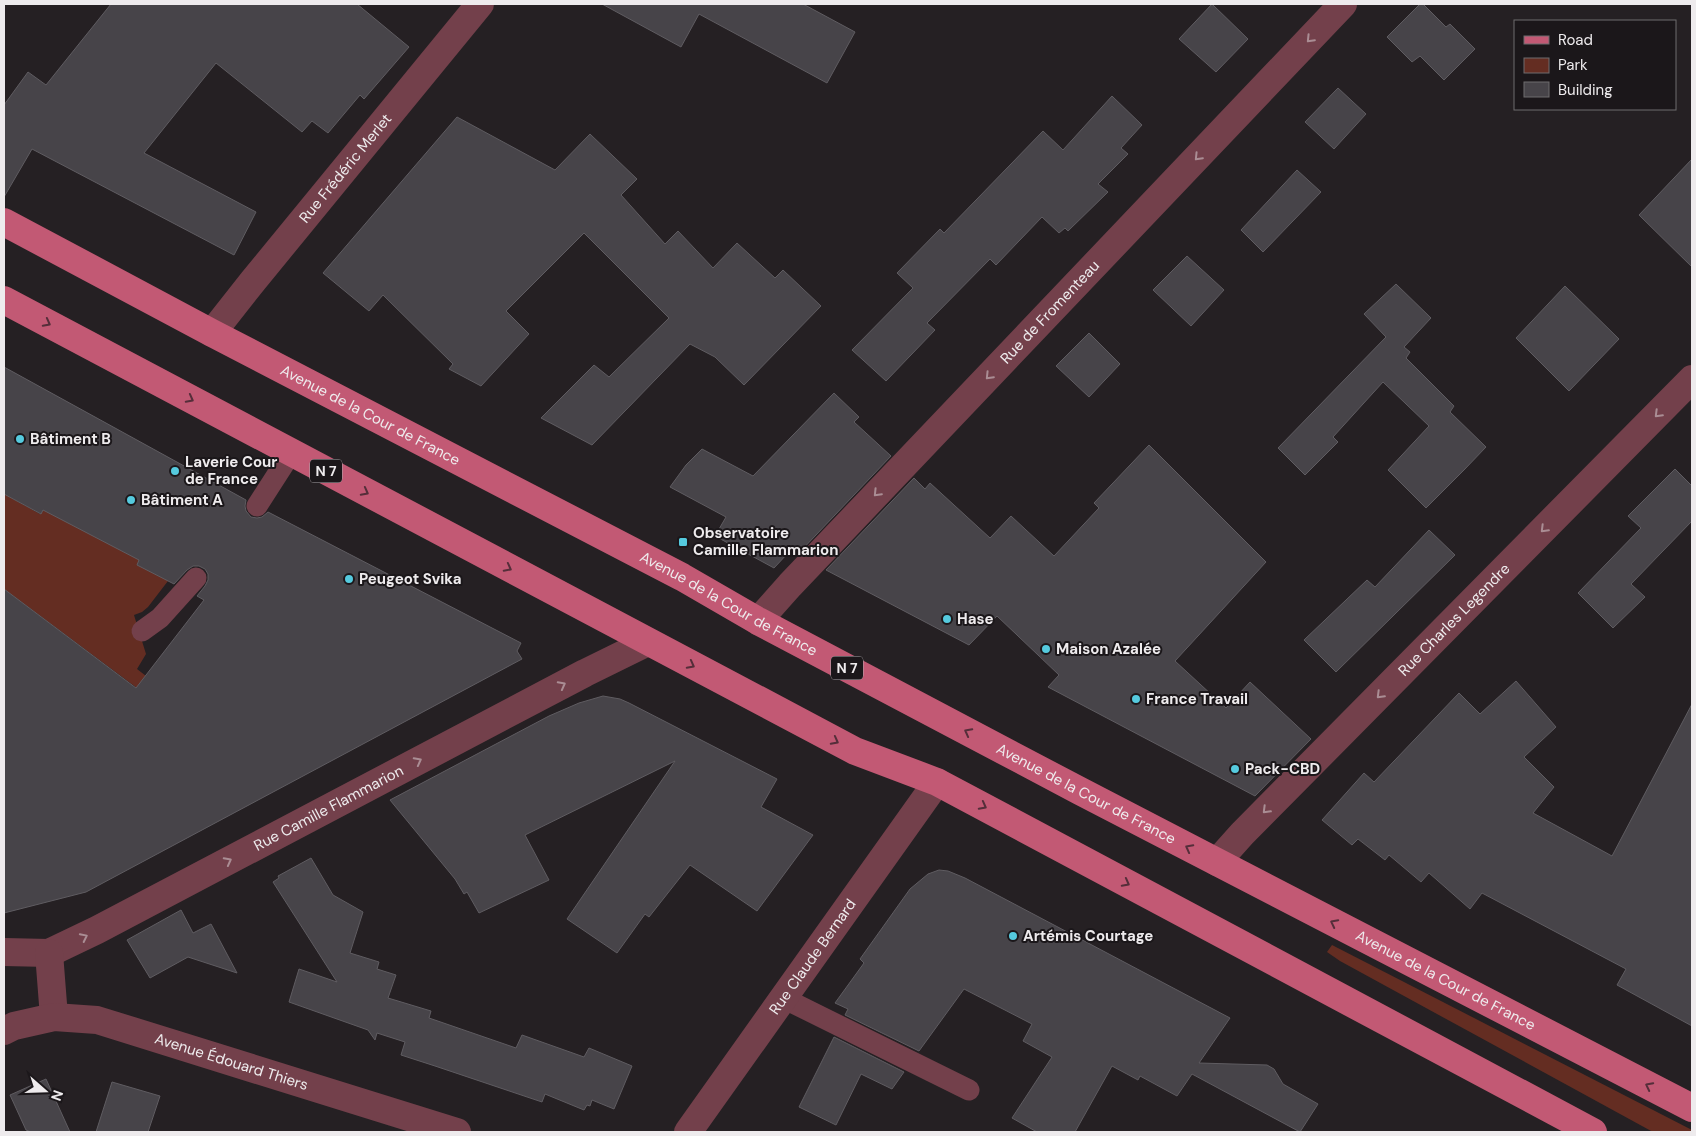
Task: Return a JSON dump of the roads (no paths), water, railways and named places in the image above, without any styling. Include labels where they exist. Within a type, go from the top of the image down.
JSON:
[{"type":"main road","name":"Avenue de la Cour de France","points":[[4,222],[212,333],[682,578],[758,621],[1217,862],[1692,1108]]},
{"type":"main road","name":"N 7","points":[[4,300],[855,752],[937,782],[1592,1132]]},
{"type":"street","name":"Rue Frédéric Merlet","points":[[212,333],[252,281],[480,4]]},
{"type":"street","name":"Rue de Fromenteau","points":[[758,621],[790,585],[1343,4]]},
{"type":"street","name":"Rue Charles Legendre","points":[[1217,862],[1242,834],[1692,379]]},
{"type":"street","name":"Rue Camille Flammarion","points":[[4,952],[49,953],[98,930],[585,673],[648,642]]},
{"type":"street","name":"Rue Claude Bernard","points":[[688,1132],[937,782]]},
{"type":"street","points":[[49,953],[54,1017]]},
{"type":"street","name":"Avenue Édouard Thiers","points":[[4,1031],[14,1026],[54,1017],[97,1020],[457,1132]]},
{"type":"lane","points":[[257,506],[291,453]]},
{"type":"lane","points":[[142,631],[160,618],[196,578]]},
{"type":"lane","points":[[783,998],[968,1090]]},
{"type":"place","name":"Bâtiment B","points":[[20,439]]},
{"type":"place","name":"Laverie Cour de France","points":[[175,471]]},
{"type":"place","name":"Bâtiment A","points":[[131,500]]},
{"type":"place","name":"Observatoire Camille Flammarion","points":[[683,542]]},
{"type":"place","name":"Peugeot Svika","points":[[349,579]]},
{"type":"place","name":"Hase","points":[[947,619]]},
{"type":"place","name":"Maison Azalée","points":[[1046,649]]},
{"type":"place","name":"France Travail","points":[[1136,699]]},
{"type":"place","name":"Pack-CBD","points":[[1235,769]]},
{"type":"place","name":"Artémis Courtage","points":[[1013,936]]}]
